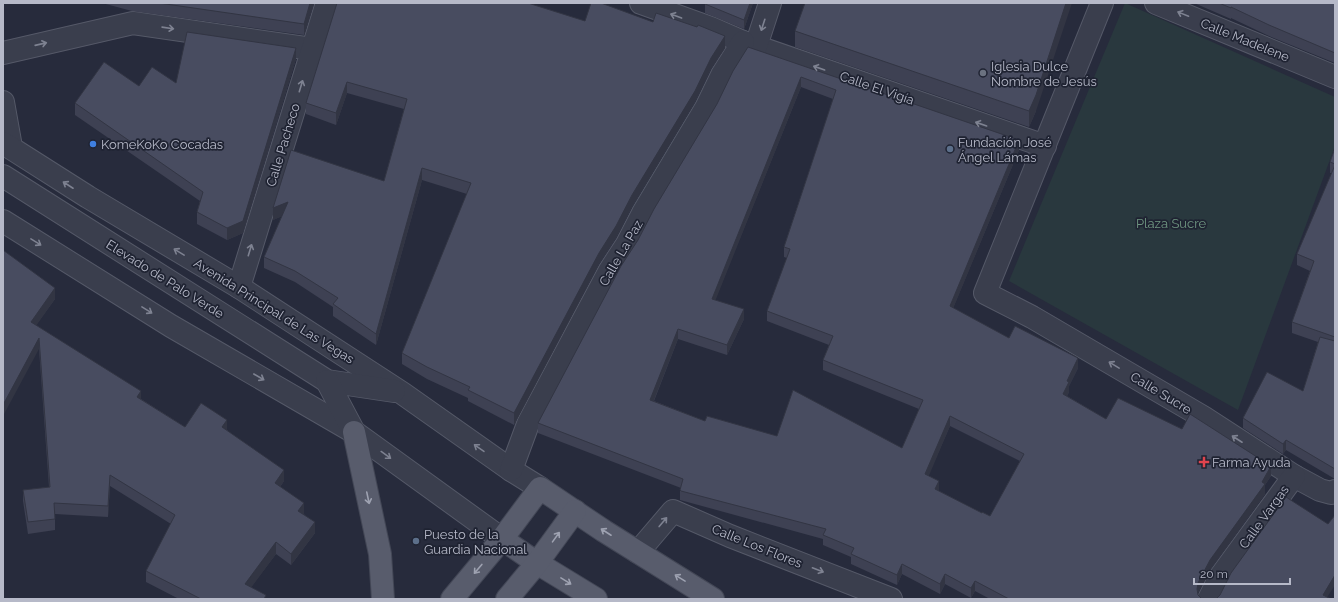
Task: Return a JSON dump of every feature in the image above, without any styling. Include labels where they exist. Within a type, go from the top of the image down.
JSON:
[{"type":"main road","points":[[354,432],[380,554],[383,599]]},
{"type":"main road","points":[[452,599],[502,539],[540,488],[713,599]]},
{"type":"main road","points":[[507,599],[537,563],[575,511]]},
{"type":"main road","points":[[502,539],[537,563],[596,599]]},
{"type":"street","name":"Calle Pacheco","points":[[239,287],[327,3]]},
{"type":"street","name":"Calle El Vigía","points":[[641,3],[711,28],[749,44],[1045,146]]},
{"type":"street","name":"Calle La Paz","points":[[511,470],[528,424],[610,270],[627,244],[643,213],[702,114],[722,75],[749,44],[770,3]]},
{"type":"street","points":[[1045,146],[1102,3]]},
{"type":"street","name":"Calle Madelene","points":[[1156,3],[1335,77]]},
{"type":"street","points":[[3,53],[133,23],[312,48]]},
{"type":"street","points":[[3,102],[7,145]]},
{"type":"street","name":"Avenida Principal de Las Vegas","points":[[7,145],[88,197],[239,287],[402,393],[511,470],[540,488]]},
{"type":"street","name":"Calle Sucre","points":[[1045,146],[985,293],[1032,317],[1203,417],[1294,476],[1320,490],[1331,493],[1335,491]]},
{"type":"street","name":"Elevado de Palo Verde","points":[[3,176],[328,381],[402,393]]},
{"type":"street","points":[[3,221],[172,326],[354,432],[502,539]]},
{"type":"street","points":[[328,381],[354,432]]},
{"type":"street","name":"Calle Vargas","points":[[1209,599],[1220,577],[1294,476]]},
{"type":"street","name":"Calle Los Flores","points":[[638,552],[673,511],[730,536],[891,599]]},
{"type":"green space","name":"Plaza Sucre","points":[[1125,3],[1335,97],[1335,146],[1238,410],[1009,281]]},
{"type":"building","points":[[159,3],[310,3],[304,24]]},
{"type":"building","points":[[337,3],[528,3],[585,21],[591,3],[601,3],[653,22],[656,13],[697,27],[698,25],[725,36],[711,58],[695,91],[599,253],[514,413],[468,390],[470,387],[427,367],[402,353],[471,183],[422,168],[376,334],[333,304],[338,298],[295,271],[264,257],[288,202],[273,208],[291,150],[384,181],[407,99],[347,82],[336,113],[306,103]]},
{"type":"building","points":[[705,3],[750,3],[744,20]]},
{"type":"building","name":"Iglesia Dulce Nombre de Jesús","points":[[805,3],[1066,3],[1036,95],[1029,111],[795,31]]},
{"type":"building","points":[[1219,3],[1335,3],[1335,53],[1231,7]]},
{"type":"building","points":[[187,32],[296,48],[243,221],[227,228],[197,212],[203,192],[75,103],[104,62],[139,86],[152,67],[176,83]]},
{"type":"building","points":[[748,47],[1019,140],[950,306],[1009,338],[1015,326],[1078,358],[1067,381],[1069,382],[1063,394],[1106,419],[1118,398],[1182,429],[1190,414],[1271,466],[1262,482],[1265,484],[1210,560],[1198,583],[1198,595],[1202,599],[1009,599],[975,581],[971,588],[945,574],[940,584],[902,564],[897,575],[851,554],[854,548],[823,535],[826,529],[681,491],[683,479],[538,423],[621,266],[638,240],[654,209],[717,104],[733,71]],"holes":[[[801,77],[836,90],[784,247],[790,249],[767,311],[833,336],[823,360],[923,400],[902,448],[793,390],[777,436],[707,416],[705,421],[650,400],[678,329],[727,345],[744,309],[712,299]],[[950,416],[1024,454],[990,516],[935,489],[939,481],[925,474]]]},
{"type":"building","points":[[1335,148],[1335,164],[1330,162]]},
{"type":"building","points":[[1335,165],[1335,337],[1292,322],[1314,261],[1297,254]]},
{"type":"building","points":[[3,250],[55,288],[31,322],[141,391],[137,397],[185,427],[201,403],[227,420],[222,427],[284,470],[275,483],[304,503],[298,511],[315,522],[291,554],[276,542],[245,584],[266,595],[264,599],[201,599],[146,571],[175,515],[110,475],[108,506],[54,503],[55,519],[28,522],[23,490],[50,487],[39,338],[3,405]]},
{"type":"building","points":[[1320,337],[1335,341],[1335,469],[1286,440],[1283,444],[1243,418],[1267,372],[1303,391]]},
{"type":"building","points":[[1286,497],[1328,524],[1335,515],[1335,575],[1323,595],[1331,599],[1216,599],[1220,595],[1231,573]]},
{"type":"place","name":"Iglesia Dulce Nombre de Jesús","points":[[983,73]]},
{"type":"place","name":"KomeKoKo Cocadas","points":[[93,144]]},
{"type":"place","name":"Fundación José Ángel Lámas","points":[[950,149]]},
{"type":"place","name":"Farma Ayuda","points":[[1204,462]]},
{"type":"place","name":"Puesto de la Guardia Nacional","points":[[416,541]]}]
